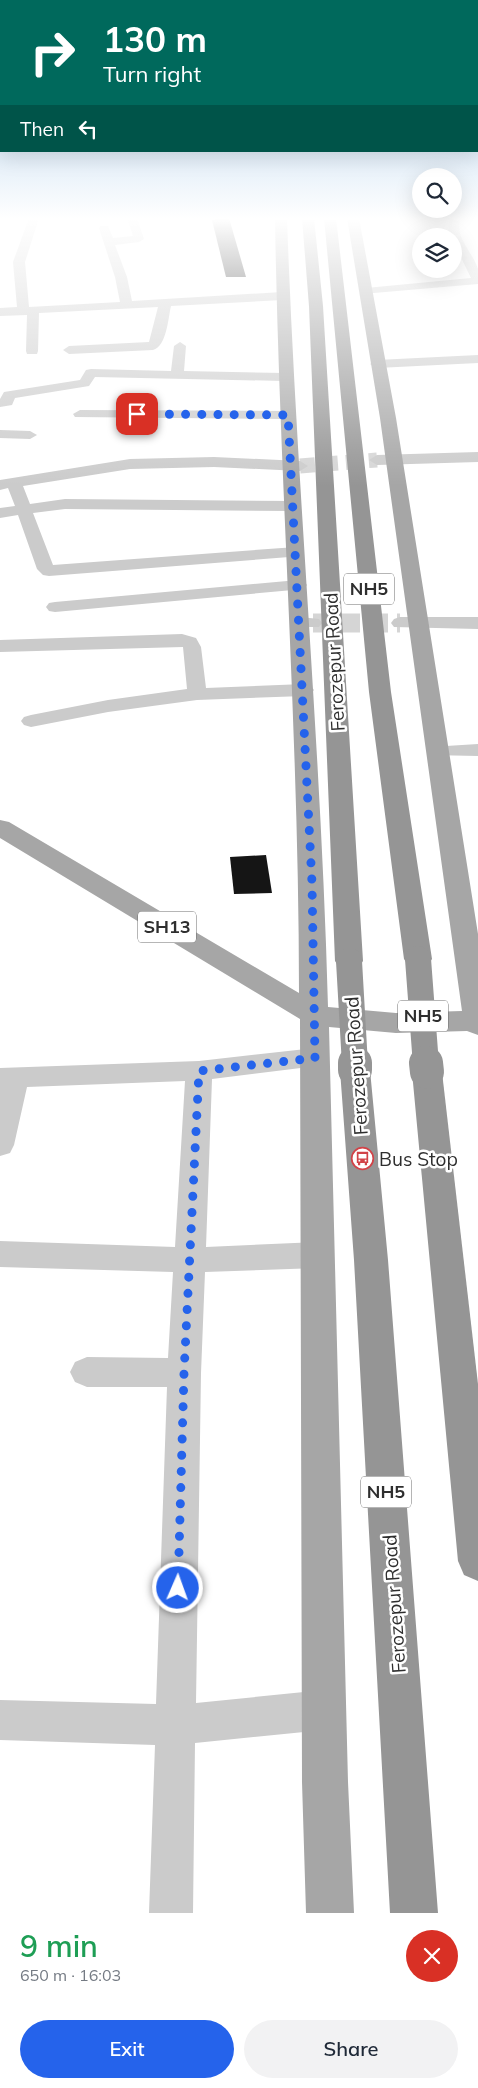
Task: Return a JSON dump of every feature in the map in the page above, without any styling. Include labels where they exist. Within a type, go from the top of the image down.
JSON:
[{"type":"highway","name":"Ferozepur Road","points":[[316,307],[355,1070],[372,1260],[414,1913]]},
{"type":"highway","name":"NH5","points":[[339,307],[380,692],[418,959],[427,1072],[478,1560]]},
{"type":"main road","points":[[282,307],[288,415],[295,466],[293,506],[298,586],[306,623],[304,690],[312,883],[324,1710],[330,1913]]},
{"type":"main road","points":[[368,307],[377,364],[386,460],[409,622],[437,751],[478,1023]]},
{"type":"main road","name":"SH13","points":[[0,827],[314,1015],[338,1020],[395,1024],[478,1023]]},
{"type":"street","points":[[27,307],[32,351]]},
{"type":"street","points":[[0,312],[102,307]]},
{"type":"street","points":[[69,350],[153,346],[156,343],[164,307]]},
{"type":"street","points":[[177,375],[180,346]]},
{"type":"street","points":[[377,364],[478,359]]},
{"type":"street","points":[[0,402],[7,402],[9,395],[79,385],[91,373],[285,377]]},
{"type":"street","points":[[80,414],[288,415]]},
{"type":"street","points":[[0,434],[30,435]]},
{"type":"street","points":[[386,460],[478,457]]},
{"type":"street","points":[[295,466],[214,462],[130,464],[7,484],[24,509],[46,569],[49,571],[296,552]]},
{"type":"street","points":[[213,504],[214,462]]},
{"type":"street","points":[[0,513],[65,504],[293,506]]},
{"type":"street","points":[[55,607],[298,586]]},
{"type":"street","points":[[409,622],[478,623]]},
{"type":"street","points":[[0,646],[182,640],[189,642],[192,647],[197,694]]},
{"type":"street","points":[[31,721],[108,706],[197,694],[304,690]]},
{"type":"street","points":[[437,751],[478,750]]},
{"type":"street","points":[[0,1145],[8,1078],[199,1071],[315,1058]]},
{"type":"street","points":[[170,1913],[184,1373],[188,1260],[199,1071]]},
{"type":"street","points":[[0,1254],[188,1260],[318,1255]]},
{"type":"street","points":[[87,1372],[184,1373]]},
{"type":"street","points":[[0,1720],[174,1725],[324,1710]]},
{"type":"building","points":[[266,855],[272,893],[234,894],[230,857]]},
{"type":"tunnel","points":[[300,466],[377,460]]},
{"type":"tunnel","points":[[313,623],[400,623]]},
{"type":"place","name":"Bus Stop","points":[[363,1159]]},
{"type":"route","points":[[137,414],[288,415],[312,883],[315,1058],[199,1071],[188,1260],[178,1588]]}]
